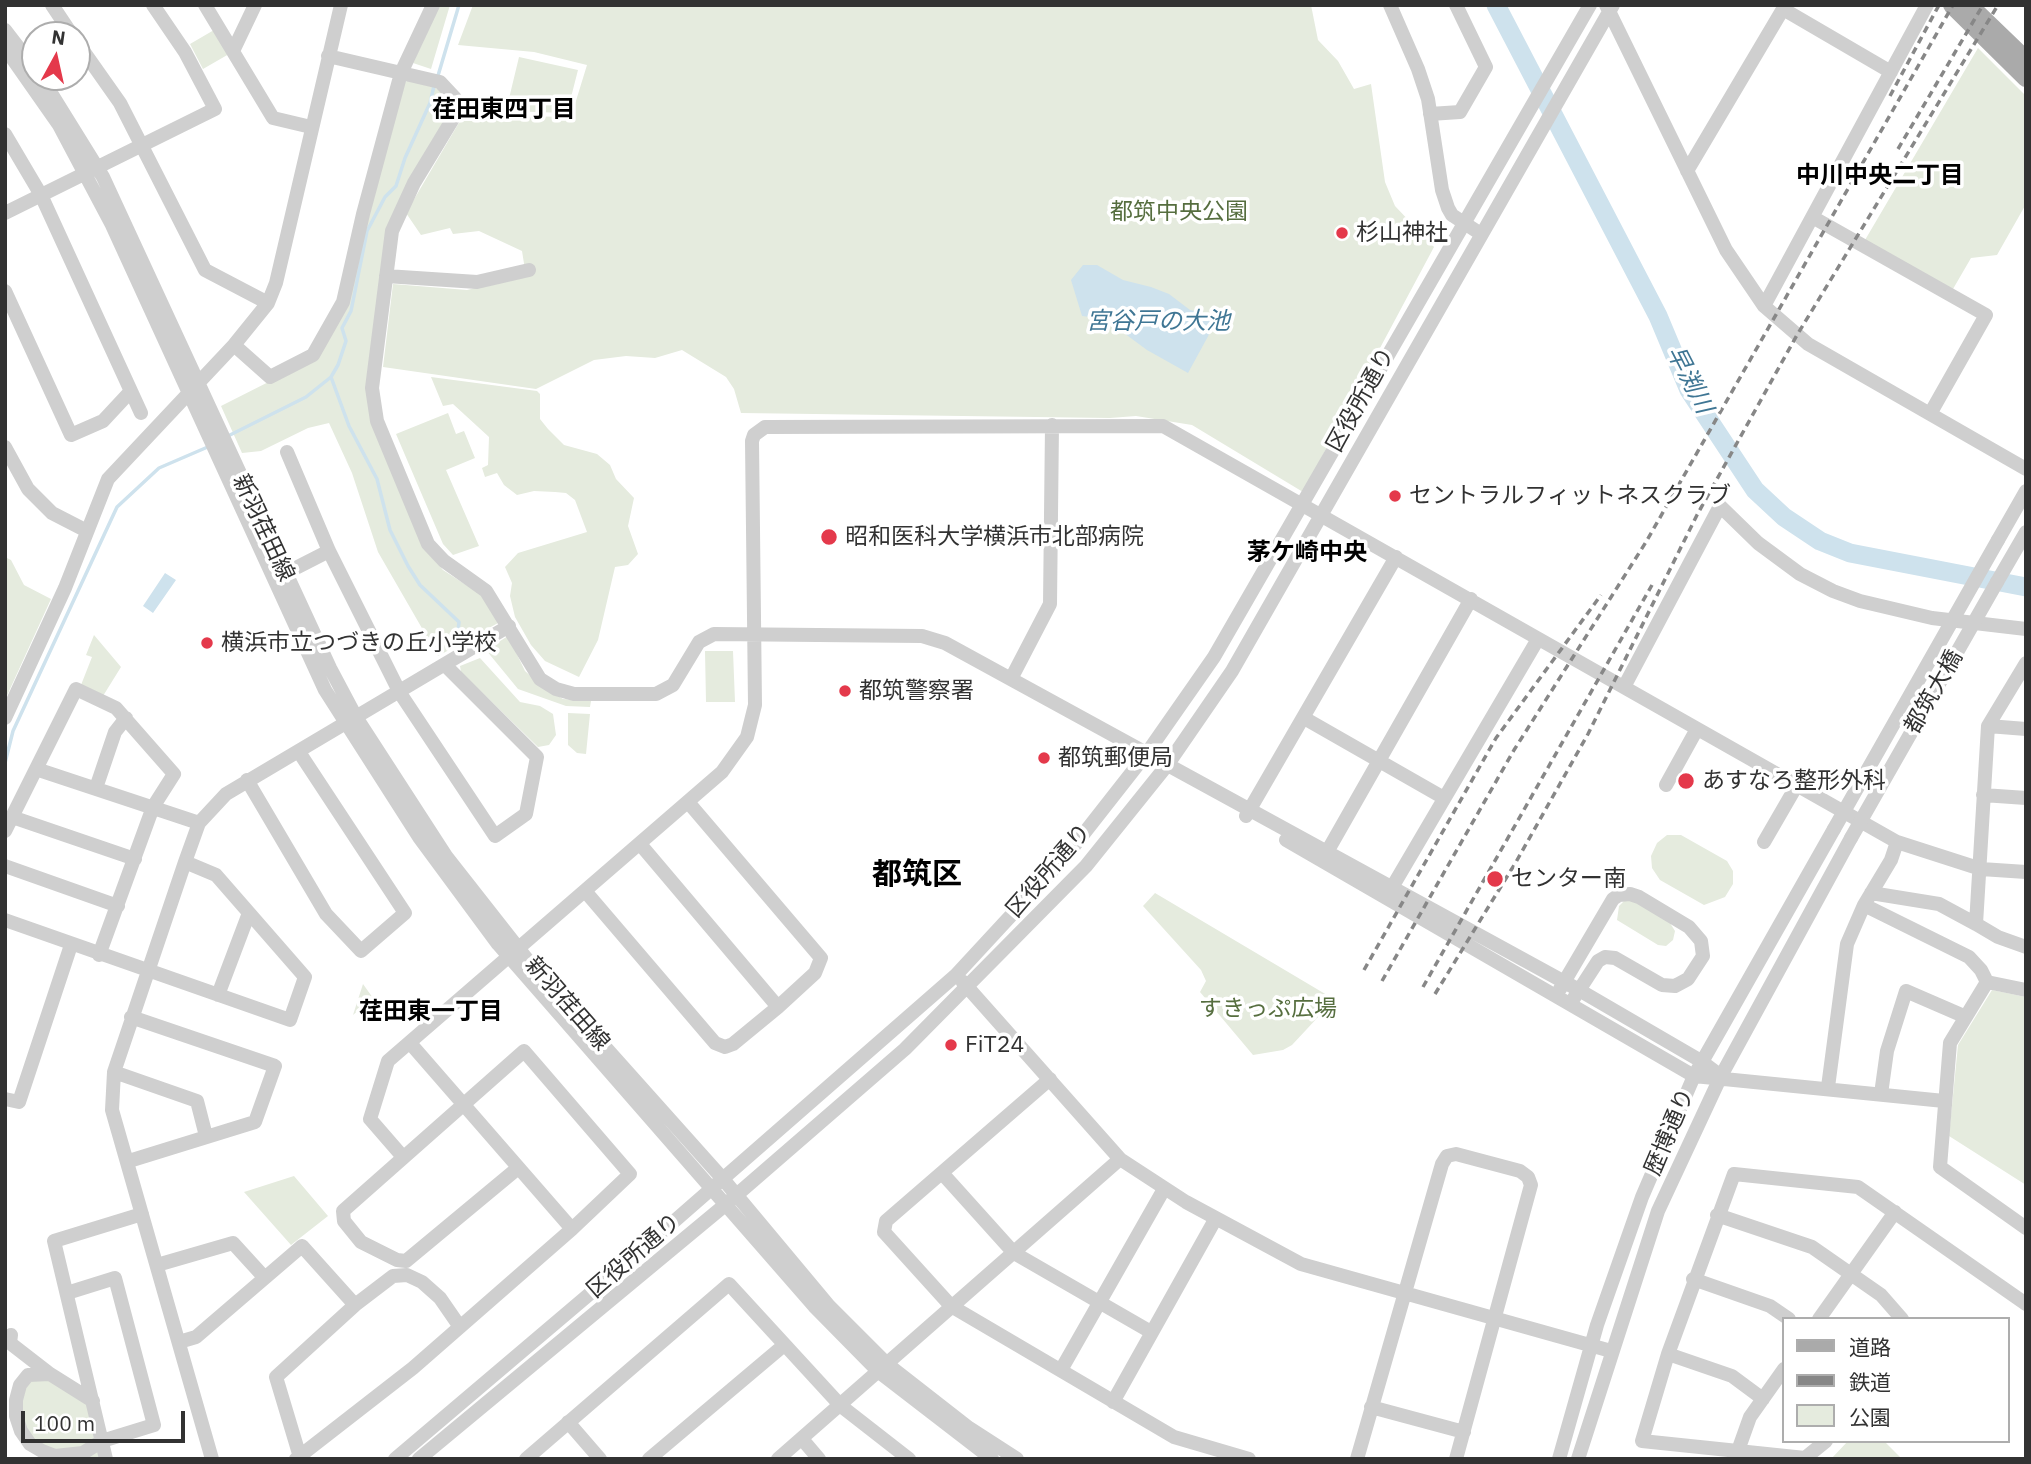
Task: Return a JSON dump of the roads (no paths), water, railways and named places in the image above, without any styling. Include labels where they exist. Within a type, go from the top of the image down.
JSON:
[{"type":"main road","points":[[1952,5],[2026,78]]},
{"type":"main road","points":[[1969,5],[2026,60]]},
{"type":"street","points":[[52,5],[63,21]]},
{"type":"street","points":[[5,213],[215,109],[184,52],[153,5]]},
{"type":"street","points":[[205,5],[234,49],[273,118],[311,127]]},
{"type":"street","points":[[234,49],[255,5]]},
{"type":"street","points":[[5,718],[65,588],[107,479],[234,345],[268,303],[279,274],[341,5]]},
{"type":"street","points":[[234,345],[270,377],[313,355],[343,302],[363,214],[405,74],[433,5]]},
{"type":"street","points":[[1390,5],[1419,69],[1430,114],[1441,190],[1452,215],[1480,234]]},
{"type":"street","points":[[1430,114],[1460,112],[1486,67],[1456,5]]},
{"type":"street","name":"区役所通り","points":[[394,1459],[711,1190],[956,975],[1067,855],[1147,753],[1214,657],[1304,504],[1462,222],[1590,5]]},
{"type":"street","points":[[1764,306],[1927,5]]},
{"type":"street","points":[[1609,7],[1726,250],[1764,306],[1808,344],[2026,469]]},
{"type":"street","name":"区役所通り","points":[[419,1459],[725,1205],[905,1049],[1086,866],[1165,768],[1232,671],[1480,234],[1569,83],[1609,7]]},
{"type":"street","points":[[1688,171],[1783,9],[1891,72]]},
{"type":"street","points":[[5,30],[21,51]]},
{"type":"street","points":[[5,48],[91,169]]},
{"type":"street","points":[[328,56],[440,82],[453,92],[454,117],[398,214],[372,388],[377,421],[428,544],[444,561],[486,591],[540,679],[556,689],[589,695],[664,692],[673,684],[702,639],[714,634],[922,636],[945,643],[1012,677],[1147,753],[1165,768],[1560,990],[1570,1004],[1694,1076],[1721,1076],[1944,1101]]},
{"type":"street","points":[[91,61],[120,103],[205,270],[268,303]]},
{"type":"street","points":[[49,91],[91,169],[226,461]]},
{"type":"street","points":[[5,134],[41,195],[141,413]]},
{"type":"street","points":[[1814,218],[1986,315],[1930,414]]},
{"type":"street","points":[[387,276],[477,282],[529,270]]},
{"type":"street","points":[[7,299],[71,435],[103,421],[130,392]]},
{"type":"street","points":[[1012,677],[1050,604],[1052,425]]},
{"type":"street","points":[[403,1157],[370,1119],[388,1061],[730,765],[751,727],[755,705],[756,634],[752,441],[758,431],[765,427],[1163,426],[1897,842],[1980,869],[2026,872]]},
{"type":"street","points":[[5,447],[28,489],[52,513],[88,531]]},
{"type":"street","points":[[287,452],[329,551],[400,692],[495,836],[526,814],[537,757],[446,666]]},
{"type":"street","name":"新羽荏田線","points":[[226,461],[284,574],[351,721]]},
{"type":"street","name":"新羽荏田線","points":[[226,461],[325,690],[351,721],[514,952],[711,1190],[814,1306],[992,1459]]},
{"type":"street","name":"都筑大橋","points":[[1834,829],[2026,491]]},
{"type":"street","points":[[1624,687],[1720,506],[1758,543],[1800,574],[1833,591],[1860,601],[1932,618],[2026,629]]},
{"type":"street","name":"都筑大橋","points":[[1851,838],[2026,532]]},
{"type":"street","points":[[284,574],[329,551]]},
{"type":"street","points":[[1248,813],[1396,557]]},
{"type":"street","points":[[1327,852],[1471,599]]},
{"type":"street","points":[[212,1459],[129,1161],[112,1110],[114,1072],[185,862],[200,823],[226,794],[446,666],[509,626]]},
{"type":"street","points":[[1389,893],[1538,639]]},
{"type":"street","points":[[1976,924],[1988,726],[2026,663]]},
{"type":"street","points":[[5,831],[76,689],[116,708],[174,774],[153,807],[99,955]]},
{"type":"street","points":[[96,788],[115,732],[126,718]]},
{"type":"street","points":[[1304,718],[1444,798]]},
{"type":"street","points":[[1988,726],[2026,729]]},
{"type":"street","points":[[1667,782],[1698,729]]},
{"type":"street","points":[[247,780],[326,915],[361,951],[405,913],[299,752]]},
{"type":"street","points":[[36,769],[200,823]]},
{"type":"street","points":[[1764,842],[1797,785]]},
{"type":"street","points":[[1983,795],[2026,798]]},
{"type":"street","points":[[585,891],[715,1043],[725,1047],[733,1044],[778,1007],[818,969],[821,958],[688,802]]},
{"type":"street","points":[[1248,813],[1327,852],[1389,893]]},
{"type":"street","points":[[12,817],[135,859]]},
{"type":"street","name":"歴博通り","points":[[1559,1459],[1590,1346],[1642,1197],[1694,1076],[1834,829]]},
{"type":"street","name":"歴博通り","points":[[1578,1459],[1658,1210],[1721,1076],[1851,838]]},
{"type":"street","points":[[1828,1087],[1841,971],[1847,944],[1868,899],[1891,860],[1897,842]]},
{"type":"street","points":[[640,844],[778,1007]]},
{"type":"street","points":[[5,920],[290,1020],[305,976],[216,875],[185,862]]},
{"type":"street","points":[[5,866],[118,906]]},
{"type":"street","points":[[1560,990],[1613,899],[1619,895],[1639,897],[1689,927],[1700,941],[1703,956],[1688,979],[1675,986],[1662,985],[1615,958],[1605,957],[1598,961],[1570,1004]]},
{"type":"street","points":[[1868,899],[1939,904],[1998,937],[2026,947]]},
{"type":"street","points":[[1868,899],[1969,957],[1987,982],[2026,990]]},
{"type":"street","points":[[218,995],[249,913]]},
{"type":"street","points":[[5,1100],[19,1101],[71,945]]},
{"type":"street","name":"新羽荏田線","points":[[514,952],[723,1179],[883,1368],[1017,1459]]},
{"type":"street","points":[[956,975],[1119,1159],[1164,1189],[1301,1264],[1611,1351]]},
{"type":"street","points":[[1987,982],[1950,1043],[1940,1167],[2026,1228]]},
{"type":"street","points":[[1560,990],[1579,990],[1701,1061],[1721,1076]]},
{"type":"street","points":[[1881,1094],[1886,1051],[1906,991],[1966,1017]]},
{"type":"street","points":[[129,1161],[255,1122],[275,1066],[131,1017]]},
{"type":"street","points":[[410,1043],[572,1229]]},
{"type":"street","points":[[460,1327],[439,1298],[422,1282],[407,1275],[393,1276],[355,1305],[276,1377],[298,1458],[363,1409],[460,1327],[630,1174],[524,1051],[343,1211],[344,1221],[361,1242],[397,1260],[406,1261],[518,1168]]},
{"type":"street","points":[[114,1072],[197,1101],[206,1136]]},
{"type":"street","points":[[1050,1079],[886,1221],[884,1233],[951,1306],[1174,1437],[1250,1459]]},
{"type":"street","points":[[1357,1459],[1442,1164],[1447,1156],[1456,1154],[1507,1168],[1528,1177],[1531,1185],[1456,1459]]},
{"type":"street","points":[[778,1459],[1119,1159]]},
{"type":"street","points":[[942,1173],[1014,1253],[1151,1332]]},
{"type":"street","points":[[1824,1443],[1805,1458],[1736,1455],[1642,1441],[1693,1279],[1734,1174],[1858,1188],[2026,1304]]},
{"type":"street","points":[[1061,1370],[1164,1189]]},
{"type":"street","points":[[1820,1317],[1895,1212]]},
{"type":"street","points":[[106,1459],[54,1241],[142,1214]]},
{"type":"street","points":[[1717,1215],[1812,1247],[1881,1295],[1900,1317]]},
{"type":"street","points":[[1113,1402],[1216,1218]]},
{"type":"street","points":[[157,1265],[233,1243],[264,1277]]},
{"type":"street","points":[[179,1342],[196,1336],[302,1246],[355,1305]]},
{"type":"street","points":[[50,1374],[28,1375],[20,1385],[16,1416],[21,1431],[30,1444],[48,1454],[69,1456],[83,1453],[102,1441],[154,1425],[115,1278],[67,1293]]},
{"type":"street","points":[[1693,1279],[1770,1307],[1786,1317]]},
{"type":"street","points":[[526,1459],[729,1284],[782,1346],[841,1406],[909,1459]]},
{"type":"street","points":[[11,1335],[10,1343],[50,1374],[93,1401]]},
{"type":"street","points":[[649,1459],[782,1346]]},
{"type":"street","points":[[1668,1354],[1732,1376],[1763,1399]]},
{"type":"street","points":[[1736,1455],[1751,1417],[1783,1369]]},
{"type":"street","points":[[1371,1407],[1464,1433]]},
{"type":"street","points":[[568,1422],[600,1459]]},
{"type":"street","points":[[802,1438],[819,1459]]},
{"type":"water","name":"宮谷戸の大池","points":[[1083,265],[1097,265],[1123,280],[1169,294],[1190,310],[1204,313],[1212,321],[1212,329],[1188,373],[1147,350],[1105,319],[1082,316],[1071,280]]},
{"type":"water","points":[[165,573],[176,580],[153,613],[143,606]]},
{"type":"waterway","points":[[437,79],[459,5]]},
{"type":"waterway","name":"早渕川","points":[[1496,5],[1658,316],[1689,390],[1755,490],[1784,517],[1820,541],[1850,553],[2026,587]]},
{"type":"waterway","points":[[226,437],[306,397],[331,377],[346,341],[342,328],[351,311],[367,231],[385,197],[396,186],[405,158],[430,103],[434,86]]},
{"type":"waterway","points":[[331,377],[349,426],[377,479],[390,530],[408,566],[420,585],[459,622],[458,631],[469,642]]},
{"type":"waterway","points":[[5,763],[13,731],[117,507],[159,468],[210,446]]},
{"type":"railway","points":[[1890,96],[1939,5]]},
{"type":"railway","points":[[1382,981],[1514,750],[1646,542],[1953,5]]},
{"type":"railway","points":[[1898,149],[1983,5]]},
{"type":"railway","points":[[1435,994],[1516,862],[1588,734],[1697,515],[1797,335],[1998,5]]},
{"type":"railway","points":[[1423,987],[1652,585]]},
{"type":"railway","points":[[1364,970],[1496,738],[1601,595]]},
{"type":"place","name":"杉山神社","points":[[1342,233]]},
{"type":"place","name":"セントラルフィットネスクラブ","points":[[1395,496]]},
{"type":"place","name":"昭和医科大学横浜市北部病院","points":[[829,537]]},
{"type":"place","name":"横浜市立つづきの丘小学校","points":[[207,643]]},
{"type":"place","name":"都筑警察署","points":[[845,691]]},
{"type":"place","name":"都筑郵便局","points":[[1044,758]]},
{"type":"place","name":"あすなろ整形外科","points":[[1686,781]]},
{"type":"place","name":"センター南","points":[[1495,879]]},
{"type":"place","name":"FiT24","points":[[951,1045]]},
{"type":"district","name":"荏田東四丁目","points":[[504,110]]},
{"type":"district","name":"中川中央二丁目","points":[[1880,176]]},
{"type":"district","name":"茅ケ崎中央","points":[[1307,553]]},
{"type":"district","name":"都筑区","points":[[917,875]]},
{"type":"district","name":"荏田東一丁目","points":[[431,1012]]},
{"type":"park label","name":"都筑中央公園","points":[[1179,212]]},
{"type":"park label","name":"すきっぷ広場","points":[[1268,1009]]}]
